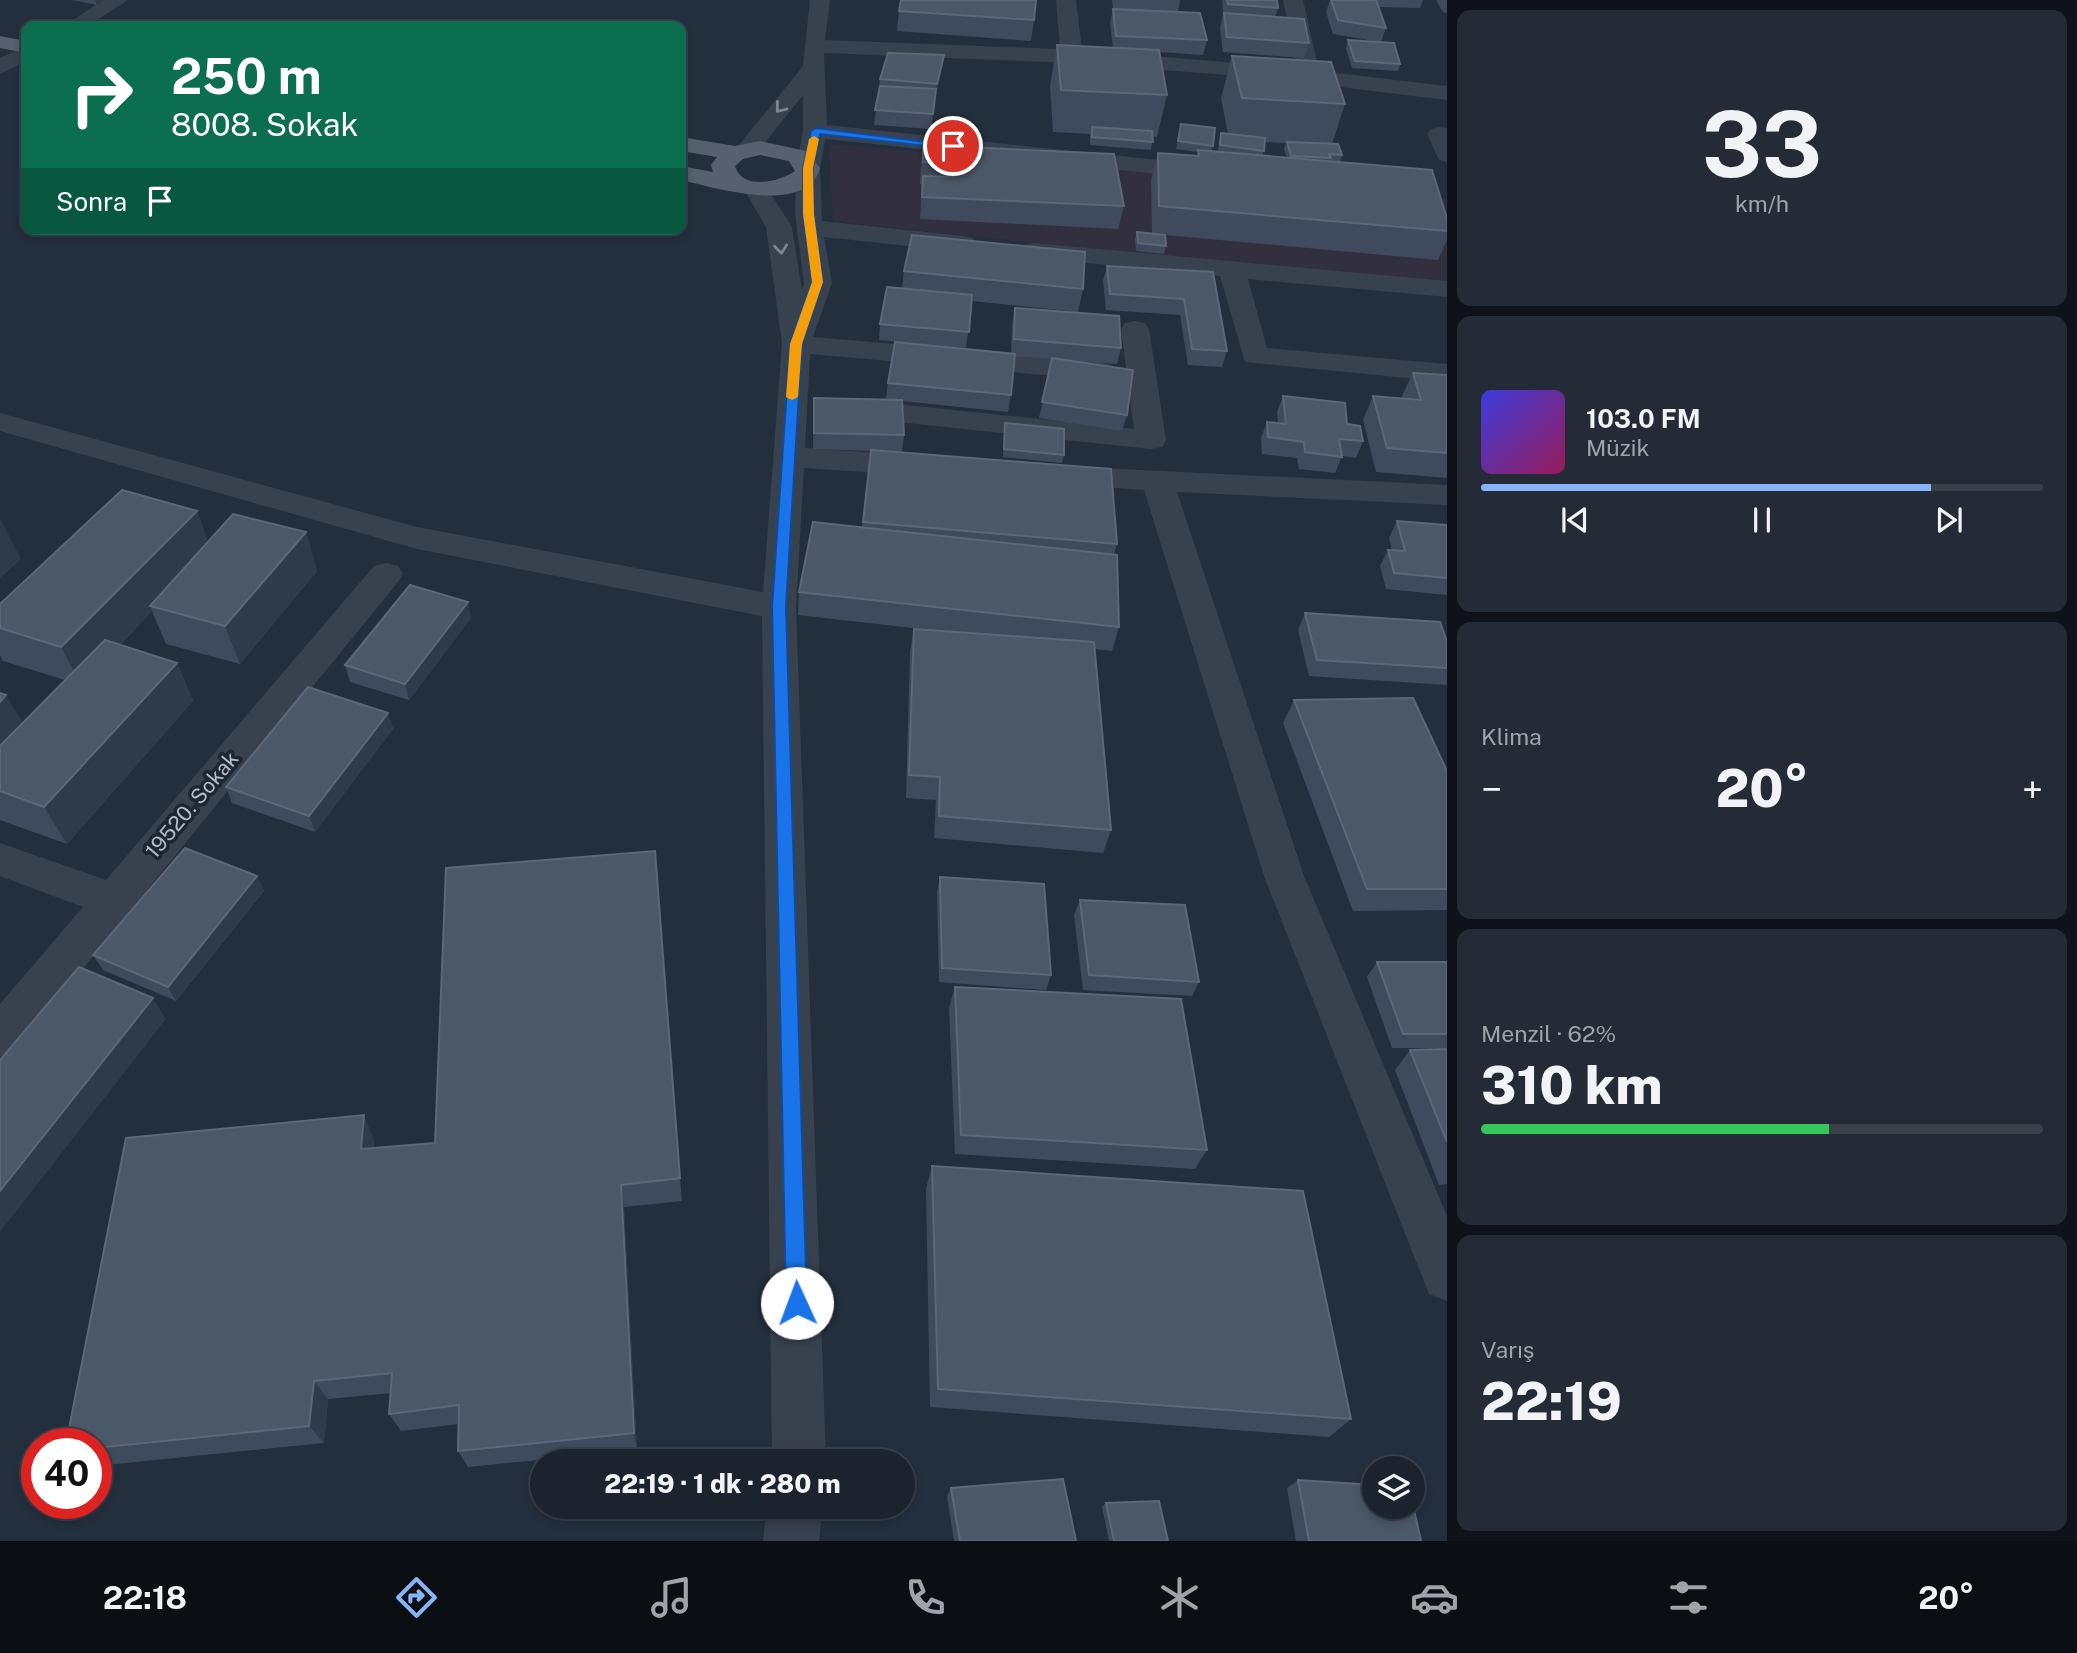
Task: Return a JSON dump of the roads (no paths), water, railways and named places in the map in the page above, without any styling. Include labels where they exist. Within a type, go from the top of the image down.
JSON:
[{"type":"main road","points":[[0,26],[21,30]]},
{"type":"main road","points":[[0,42],[21,48]]},
{"type":"main road","points":[[686,145],[741,152],[787,151],[804,161],[808,168],[800,181],[789,186],[745,186],[686,174]]},
{"type":"main road","points":[[741,152],[723,165],[723,172],[745,186]]},
{"type":"street","points":[[82,21],[118,0]]},
{"type":"street","points":[[796,344],[818,282],[811,228],[808,168],[816,131],[813,56],[820,0]]},
{"type":"street","points":[[1066,0],[1072,56]]},
{"type":"street","points":[[1293,0],[1310,79]]},
{"type":"street","points":[[0,67],[21,52]]},
{"type":"street","points":[[813,56],[1072,56],[1266,71],[1310,79],[1447,93]]},
{"type":"street","points":[[741,152],[813,56]]},
{"type":"street","points":[[816,131],[1227,175]]},
{"type":"street","points":[[1447,135],[1439,134],[1447,155]]},
{"type":"street","points":[[745,186],[779,227],[796,344],[779,607],[799,1449]]},
{"type":"street","points":[[811,228],[988,246]]},
{"type":"street","points":[[1015,249],[1447,289]]},
{"type":"street","points":[[1232,271],[1255,356],[1447,373]]},
{"type":"street","points":[[792,402],[1151,440],[1135,329]]},
{"type":"street","points":[[796,344],[1140,374]]},
{"type":"street","points":[[0,422],[417,538],[779,607]]},
{"type":"street","points":[[789,457],[953,468]]},
{"type":"street","points":[[1035,474],[1447,495]]},
{"type":"street","points":[[1158,482],[1284,876],[1442,1250]]},
{"type":"street","name":"19520. Sokak","points":[[0,1037],[111,900],[386,575]]},
{"type":"street","points":[[0,859],[111,900]]},
{"type":"street","points":[[791,1541],[793,1519]]}]
